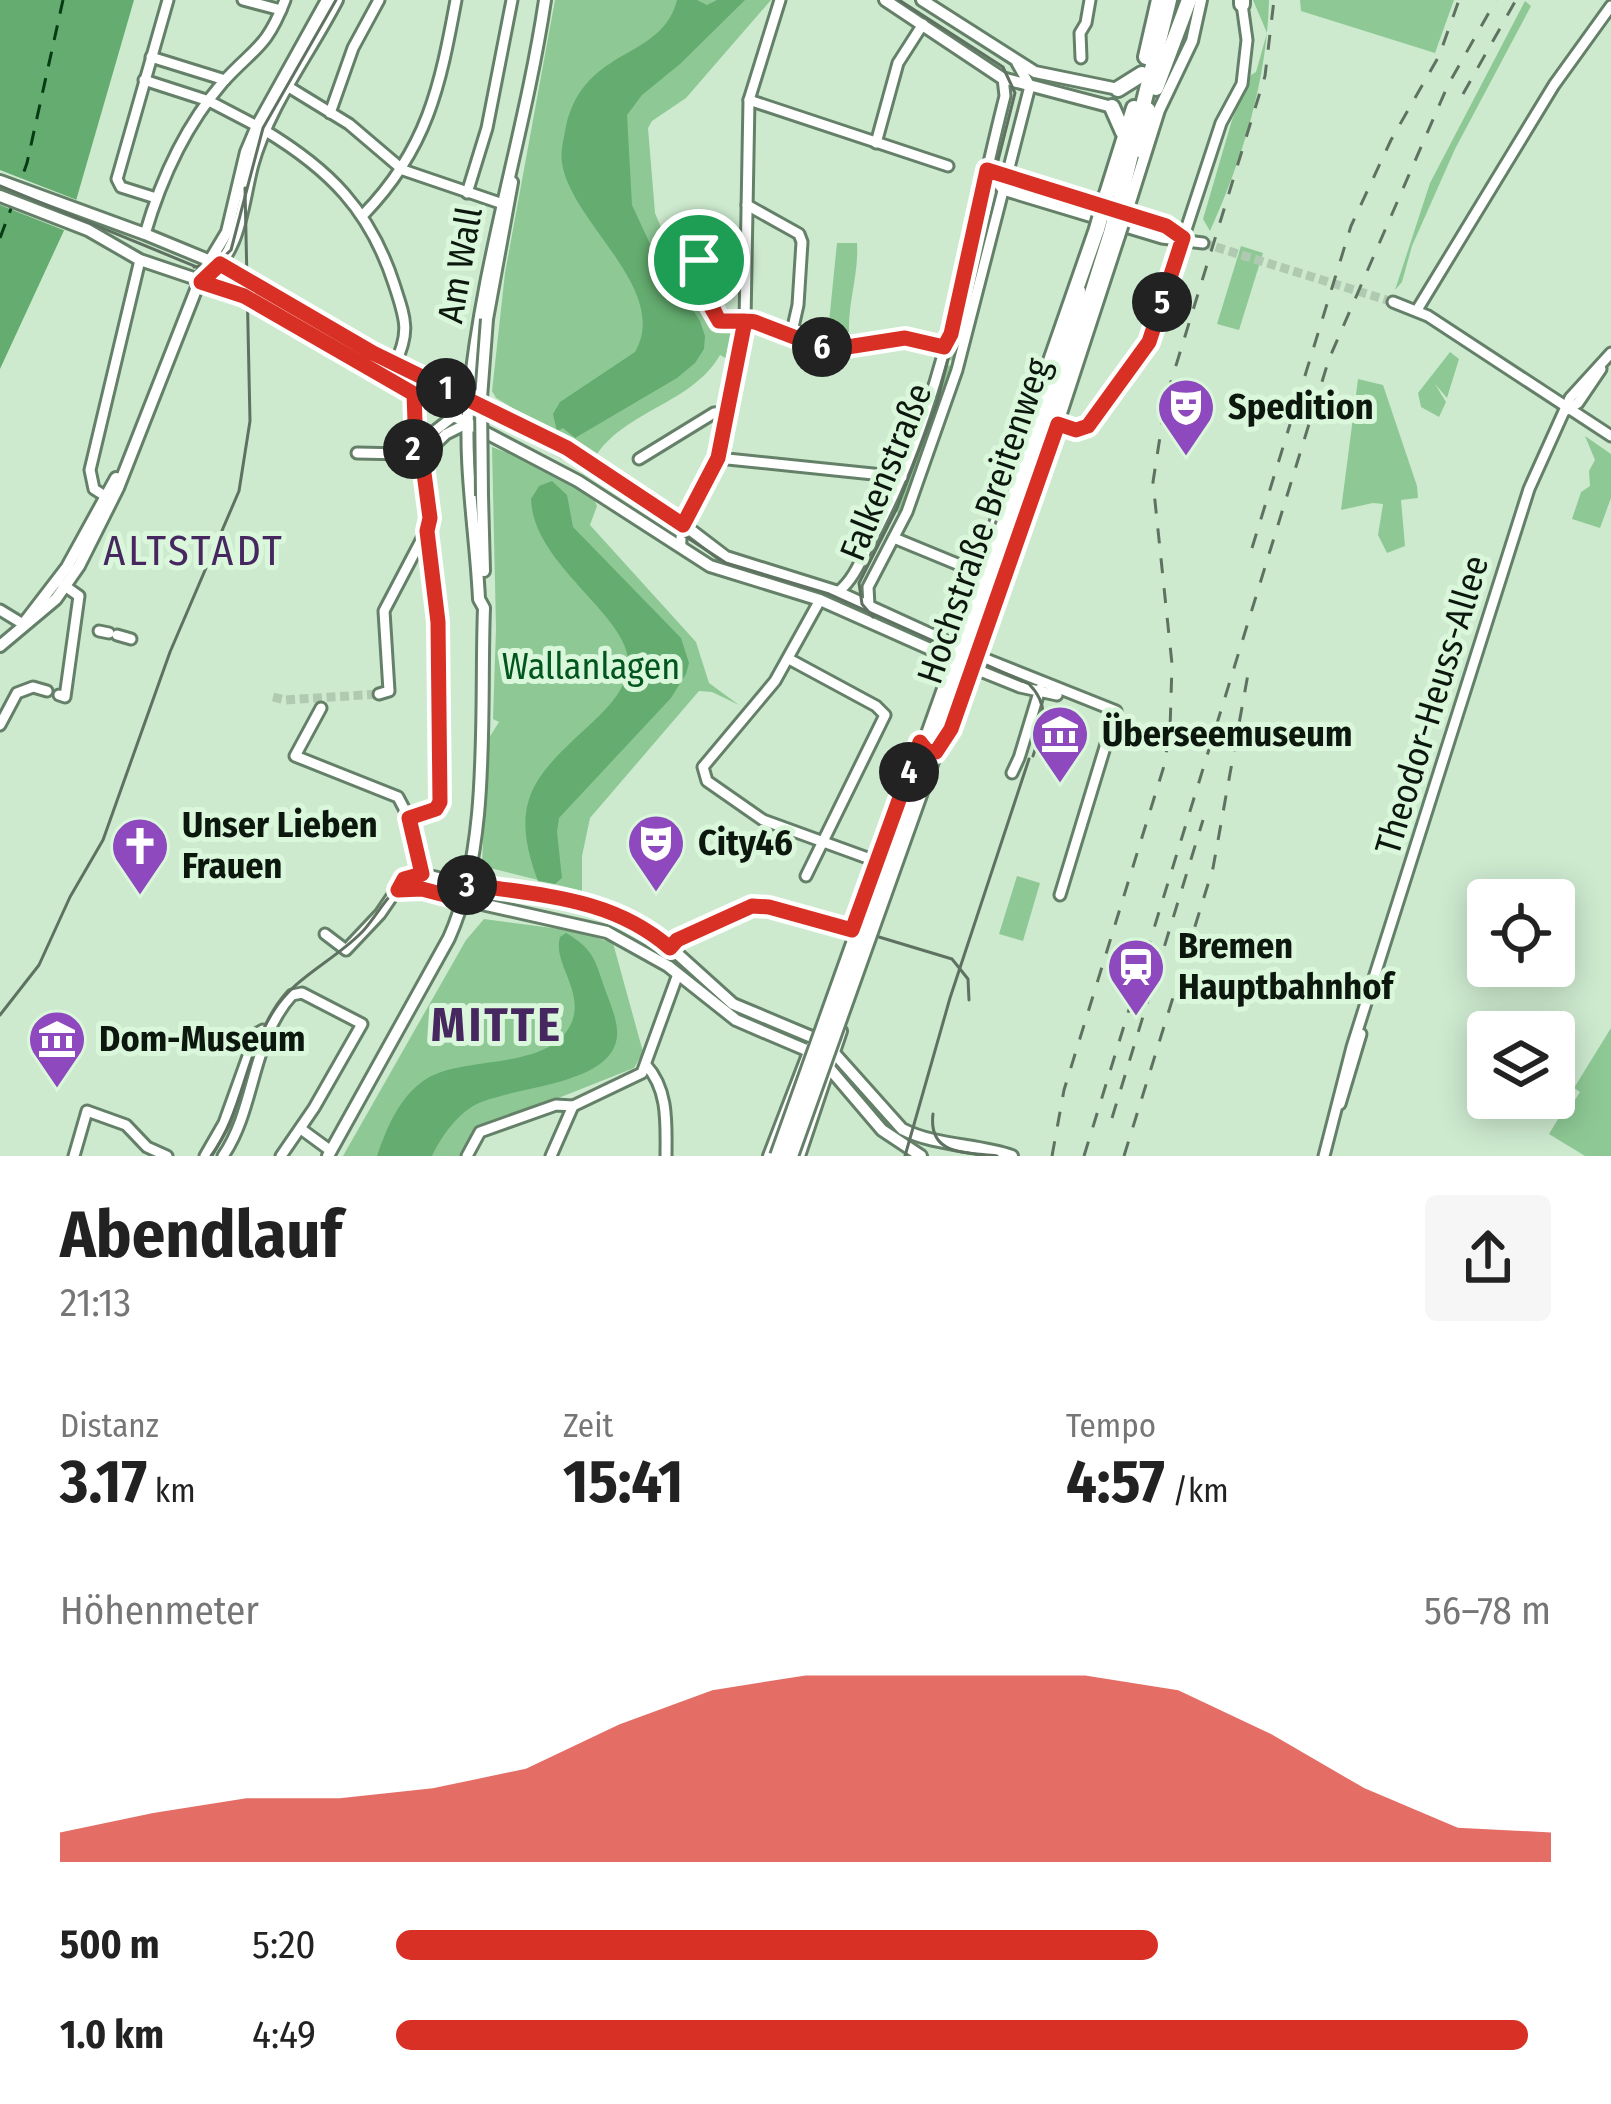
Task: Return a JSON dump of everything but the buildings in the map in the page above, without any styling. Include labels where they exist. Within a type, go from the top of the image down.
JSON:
[{"type":"highway","points":[[1119,198],[1124,132],[1133,114],[1159,0]]},
{"type":"highway","name":"Hochstraße Breitenweg","points":[[821,1048],[1041,437],[1109,233],[1130,166],[1168,0]]},
{"type":"highway","points":[[1130,166],[1189,0]]},
{"type":"highway","points":[[1118,89],[1142,74]]},
{"type":"highway","points":[[1112,107],[1124,132]]},
{"type":"highway","points":[[1143,152],[1148,110]]},
{"type":"highway","points":[[1021,448],[1066,308],[1109,233]]},
{"type":"highway","name":"Hochstraße Breitenweg","points":[[1041,437],[1077,310],[1078,287]]},
{"type":"highway","points":[[774,1156],[821,1048]]},
{"type":"highway","points":[[790,1156],[821,1048]]},
{"type":"main road","points":[[260,128],[327,0]]},
{"type":"main road","points":[[0,646],[62,584],[106,515],[201,282],[216,262],[246,152],[337,0]]},
{"type":"main road","name":"Am Wall","points":[[330,1153],[449,938],[467,884],[477,812],[484,608],[479,599],[469,398],[500,203],[526,118],[545,0]]},
{"type":"main road","points":[[885,0],[1003,78],[1112,107]]},
{"type":"main road","points":[[922,0],[1017,63],[1047,77],[1118,89]]},
{"type":"main road","points":[[1119,198],[1186,57],[1201,0]]},
{"type":"main road","points":[[484,608],[481,407],[487,320],[512,185],[509,173]]},
{"type":"main road","points":[[0,181],[216,262],[395,364],[567,448],[726,557],[838,592],[954,644],[975,662]]},
{"type":"main road","points":[[0,196],[88,230],[140,260],[244,296],[578,481],[733,576],[820,600],[950,658],[975,662]]},
{"type":"main road","points":[[799,1156],[830,1069],[821,1048],[894,877],[975,662],[1058,424],[1109,233]]},
{"type":"main road","points":[[428,402],[440,397],[440,386]]},
{"type":"main road","points":[[921,1156],[889,1136],[830,1069],[821,1048],[852,930],[1021,448]]},
{"type":"main road","points":[[62,584],[125,465]]},
{"type":"main road","points":[[920,742],[932,753],[941,748]]},
{"type":"main road","points":[[467,884],[618,914],[645,926],[714,990],[821,1048],[892,1122],[911,1134],[1012,1156]]},
{"type":"main road","points":[[464,900],[599,928],[679,974],[742,1024],[821,1048]]},
{"type":"main road","points":[[742,1024],[747,1010]]},
{"type":"main road","points":[[889,1136],[896,1156]]},
{"type":"main road","points":[[932,1156],[936,1139]]},
{"type":"street","points":[[156,198],[118,184],[167,0]]},
{"type":"street","points":[[146,234],[156,198],[182,142],[225,80],[261,49],[283,5],[242,0]]},
{"type":"street","points":[[331,112],[352,47],[379,0]]},
{"type":"street","points":[[364,214],[403,170],[435,100],[456,0]]},
{"type":"street","points":[[467,194],[487,128],[512,0]]},
{"type":"street","points":[[681,546],[683,525],[718,458],[745,321],[748,100],[780,0]]},
{"type":"street","points":[[1081,58],[1080,33],[1090,0]]},
{"type":"street","points":[[1058,424],[1076,430],[1088,426],[1149,342],[1221,123],[1241,84],[1247,40],[1242,1]]},
{"type":"street","points":[[1417,310],[1554,85],[1611,6]]},
{"type":"street","points":[[876,143],[898,63],[923,24]]},
{"type":"street","points":[[151,57],[225,80]]},
{"type":"street","points":[[1017,63],[1027,84]]},
{"type":"street","points":[[1006,92],[1047,77]]},
{"type":"street","name":"Falkenstraße","points":[[838,592],[853,575],[902,477],[938,378],[1006,92],[1003,78]]},
{"type":"street","points":[[144,80],[209,101],[260,128],[323,172],[364,214],[387,263],[405,320],[406,342],[395,364]]},
{"type":"street","name":"Falkenstraße","points":[[869,606],[868,587],[894,538],[957,370],[1027,84]]},
{"type":"street","points":[[286,86],[331,112],[403,170],[500,203]]},
{"type":"street","points":[[748,100],[948,166]]},
{"type":"street","points":[[987,170],[1166,226],[1183,238]]},
{"type":"street","points":[[987,170],[1003,190],[1162,238],[1203,243]]},
{"type":"street","points":[[747,205],[800,234],[798,305],[791,336]]},
{"type":"street","points":[[105,496],[94,489],[89,470],[140,260]]},
{"type":"street","points":[[697,278],[719,321],[745,321],[828,350],[905,338],[944,347]]},
{"type":"street","points":[[1393,302],[1417,310],[1611,436]]},
{"type":"street","name":"Theodor-Heuss-Allee","points":[[1324,1156],[1521,513],[1546,444],[1570,398],[1607,358]]},
{"type":"street","points":[[384,693],[384,611],[430,518],[414,453],[414,394]]},
{"type":"street","points":[[414,453],[469,398]]},
{"type":"street","points":[[639,459],[714,413],[727,412]]},
{"type":"street","points":[[357,453],[414,453],[468,423]]},
{"type":"street","points":[[718,458],[902,477]]},
{"type":"street","points":[[409,818],[436,809],[440,802],[440,675],[427,531]]},
{"type":"street","points":[[894,538],[979,573]]},
{"type":"street","points":[[0,725],[12,700],[25,688],[57,694],[76,626],[79,596],[62,584]]},
{"type":"street","points":[[820,600],[789,659],[703,767],[703,774],[706,781],[763,820],[887,865],[894,877]]},
{"type":"street","points":[[0,610],[23,624]]},
{"type":"street","points":[[76,626],[131,639]]},
{"type":"street","points":[[789,659],[885,715],[806,876]]},
{"type":"street","points":[[975,662],[1116,712],[1060,895]]},
{"type":"street","points":[[1012,773],[1040,687]]},
{"type":"street","points":[[321,708],[295,756],[389,790],[405,806],[422,874]]},
{"type":"street","points":[[325,934],[346,950],[398,887],[422,874],[467,884]]},
{"type":"street","points":[[398,887],[464,900]]},
{"type":"street","points":[[670,948],[677,940],[752,906],[852,930]]},
{"type":"street","points":[[467,1156],[480,1132],[556,1105],[573,1106],[642,1073],[679,974]]},
{"type":"street","points":[[223,1156],[236,1132],[270,1032],[286,1000],[297,993],[362,1024],[281,1156]]},
{"type":"street","points":[[206,1156],[224,1124],[256,1034],[270,1032]]},
{"type":"street","points":[[646,1065],[656,1077],[665,1108],[666,1156]]},
{"type":"street","points":[[550,1156],[573,1106]]},
{"type":"street","points":[[74,1156],[87,1111],[126,1125],[147,1147],[166,1156]]},
{"type":"street","points":[[301,1130],[330,1153]]},
{"type":"green space","points":[[555,0],[771,0],[686,98],[648,128],[655,213],[667,242],[739,242],[738,263],[703,262],[702,248],[671,248],[689,275],[702,276],[717,310],[736,323],[731,361],[720,355],[693,385],[623,428],[595,457],[496,398],[492,391],[505,273]]},
{"type":"green space","points":[[1253,0],[1269,0],[1267,33]]},
{"type":"green space","points":[[1300,0],[1454,0],[1435,53],[1301,11]]},
{"type":"green space","points":[[1525,1],[1531,6],[1455,149],[1395,290],[1430,183]]},
{"type":"green space","points":[[1267,34],[1251,118],[1210,231],[1203,219],[1232,120],[1256,72]]},
{"type":"green space","points":[[978,223],[990,225],[954,362],[945,357]]},
{"type":"green space","points":[[837,243],[857,243],[849,332],[828,332]]},
{"type":"green space","points":[[1241,246],[1263,253],[1239,330],[1217,324]]},
{"type":"green space","points":[[1450,352],[1459,359],[1447,398],[1435,384],[1446,402],[1439,417],[1421,407],[1418,393]]},
{"type":"green space","points":[[946,365],[953,366],[902,515],[891,509]]},
{"type":"green space","points":[[1358,379],[1383,385],[1417,486],[1418,498],[1401,500],[1405,546],[1387,553],[1378,535],[1383,504],[1341,510]]},
{"type":"green space","points":[[1585,436],[1611,454],[1611,498],[1600,528],[1572,519],[1581,492],[1590,486],[1589,471],[1595,460]]},
{"type":"green space","name":"Wallanlagen","points":[[492,447],[530,462],[594,499],[597,506],[590,525],[696,642],[709,683],[739,705],[699,691],[590,818],[582,856],[582,891],[482,866],[487,741],[499,722],[493,719]]},
{"type":"green space","points":[[1017,876],[1040,883],[1023,941],[999,934]]},
{"type":"green space","points":[[484,919],[576,931],[613,943],[643,1052],[634,1068],[480,1129],[464,1156],[343,1156],[466,940]]},
{"type":"green space","points":[[1611,1028],[1611,1156],[1585,1156],[1549,1134],[1558,1119],[1575,1119],[1580,1092],[1575,1086]]},
{"type":"shaded area","points":[[0,0],[134,0],[73,211],[0,369]]},
{"type":"shaded area","points":[[677,0],[707,5],[717,0],[745,0],[642,95],[627,115],[632,205],[650,244],[700,321],[704,349],[677,378],[575,438],[563,428],[557,431],[553,414],[560,402],[635,352],[643,329],[630,281],[569,186],[562,158],[566,126],[589,81],[656,34],[669,20]]},
{"type":"shaded area","points":[[552,481],[567,495],[573,527],[681,638],[689,663],[671,698],[559,818],[562,878],[555,884],[538,881],[529,851],[525,826],[534,786],[613,701],[628,670],[617,631],[548,548],[536,524],[531,499],[539,486]]},
{"type":"shaded area","points":[[566,933],[588,951],[599,972],[616,1025],[611,1053],[579,1075],[473,1106],[449,1128],[432,1156],[377,1156],[401,1104],[426,1079],[543,1050],[570,1026],[574,1002],[559,947]]},
{"type":"pier","points":[[0,170],[82,202],[71,233],[0,205]]},
{"type":"ferry route","points":[[15,197],[27,163],[63,0]]},
{"type":"ferry route","points":[[0,238],[12,206]]},
{"type":"tunnel","points":[[1203,243],[1393,302]]},
{"type":"tunnel","points":[[273,697],[379,694]]},
{"type":"tram line","points":[[194,267],[216,264],[231,250],[263,128],[336,0]]},
{"type":"tram line","points":[[873,617],[862,604],[859,583],[897,508],[937,403],[1015,93],[1003,67],[899,0]]},
{"type":"tram line","points":[[0,186],[260,293],[403,376],[575,464],[726,563],[829,594],[1029,684],[1043,710],[1033,756]]},
{"type":"tram line","points":[[0,1015],[39,965],[103,840],[170,652],[239,491],[250,421],[245,188]]},
{"type":"tram line","points":[[905,1156],[950,998],[1029,759]]},
{"type":"tram line","points":[[211,1156],[230,1122],[273,1012],[412,880],[587,913],[661,940],[681,937],[745,905],[773,905],[952,959],[968,979],[969,1000]]},
{"type":"tram line","points":[[933,1114],[933,1128],[943,1145],[997,1156]]},
{"type":"railway","points":[[1052,1156],[1064,1090],[1164,766],[1172,664],[1153,482],[1166,398],[1265,76],[1274,0]]},
{"type":"railway","points":[[1252,548],[1351,226],[1391,140],[1439,56],[1459,0]]},
{"type":"railway","points":[[1084,1156],[1329,359],[1448,85],[1496,0]]},
{"type":"railway","points":[[1463,94],[1516,0]]},
{"type":"railway","points":[[1124,1156],[1213,868],[1250,663]]},
{"type":"railway","points":[[1112,1118],[1203,820]]},
{"type":"place","name":"Spedition","points":[[1186,458]]},
{"type":"place","name":"Überseemuseum","points":[[1060,785]]},
{"type":"place","name":"City46","points":[[656,894]]},
{"type":"place","name":"Unser Lieben Frauen","points":[[140,897]]},
{"type":"place","name":"Bremen Hauptbahnhof","points":[[1136,1018]]},
{"type":"place","name":"Dom-Museum","points":[[57,1090]]},
{"type":"district","name":"ALTSTADT","points":[[194,551]]},
{"type":"district","name":"MITTE","points":[[497,1025]]},
{"type":"route","points":[[699,260],[696,252],[688,255],[700,288],[719,321],[734,322],[745,321],[755,322],[828,350],[905,338],[944,347],[951,334],[987,170],[1166,226],[1183,238],[1149,342],[1088,426],[1076,430],[1058,424],[951,729],[936,752],[927,751],[920,742],[852,930],[752,906],[677,940],[670,948],[634,920],[587,904],[467,884],[464,900],[422,889],[398,890],[404,879],[422,874],[409,818],[436,809],[440,802],[440,675],[427,531],[430,518],[422,458],[405,454],[416,448],[414,394],[244,296],[201,282],[220,264],[244,275],[373,353],[567,448],[683,525],[718,458],[745,321],[719,321],[700,288],[699,260]]}]
